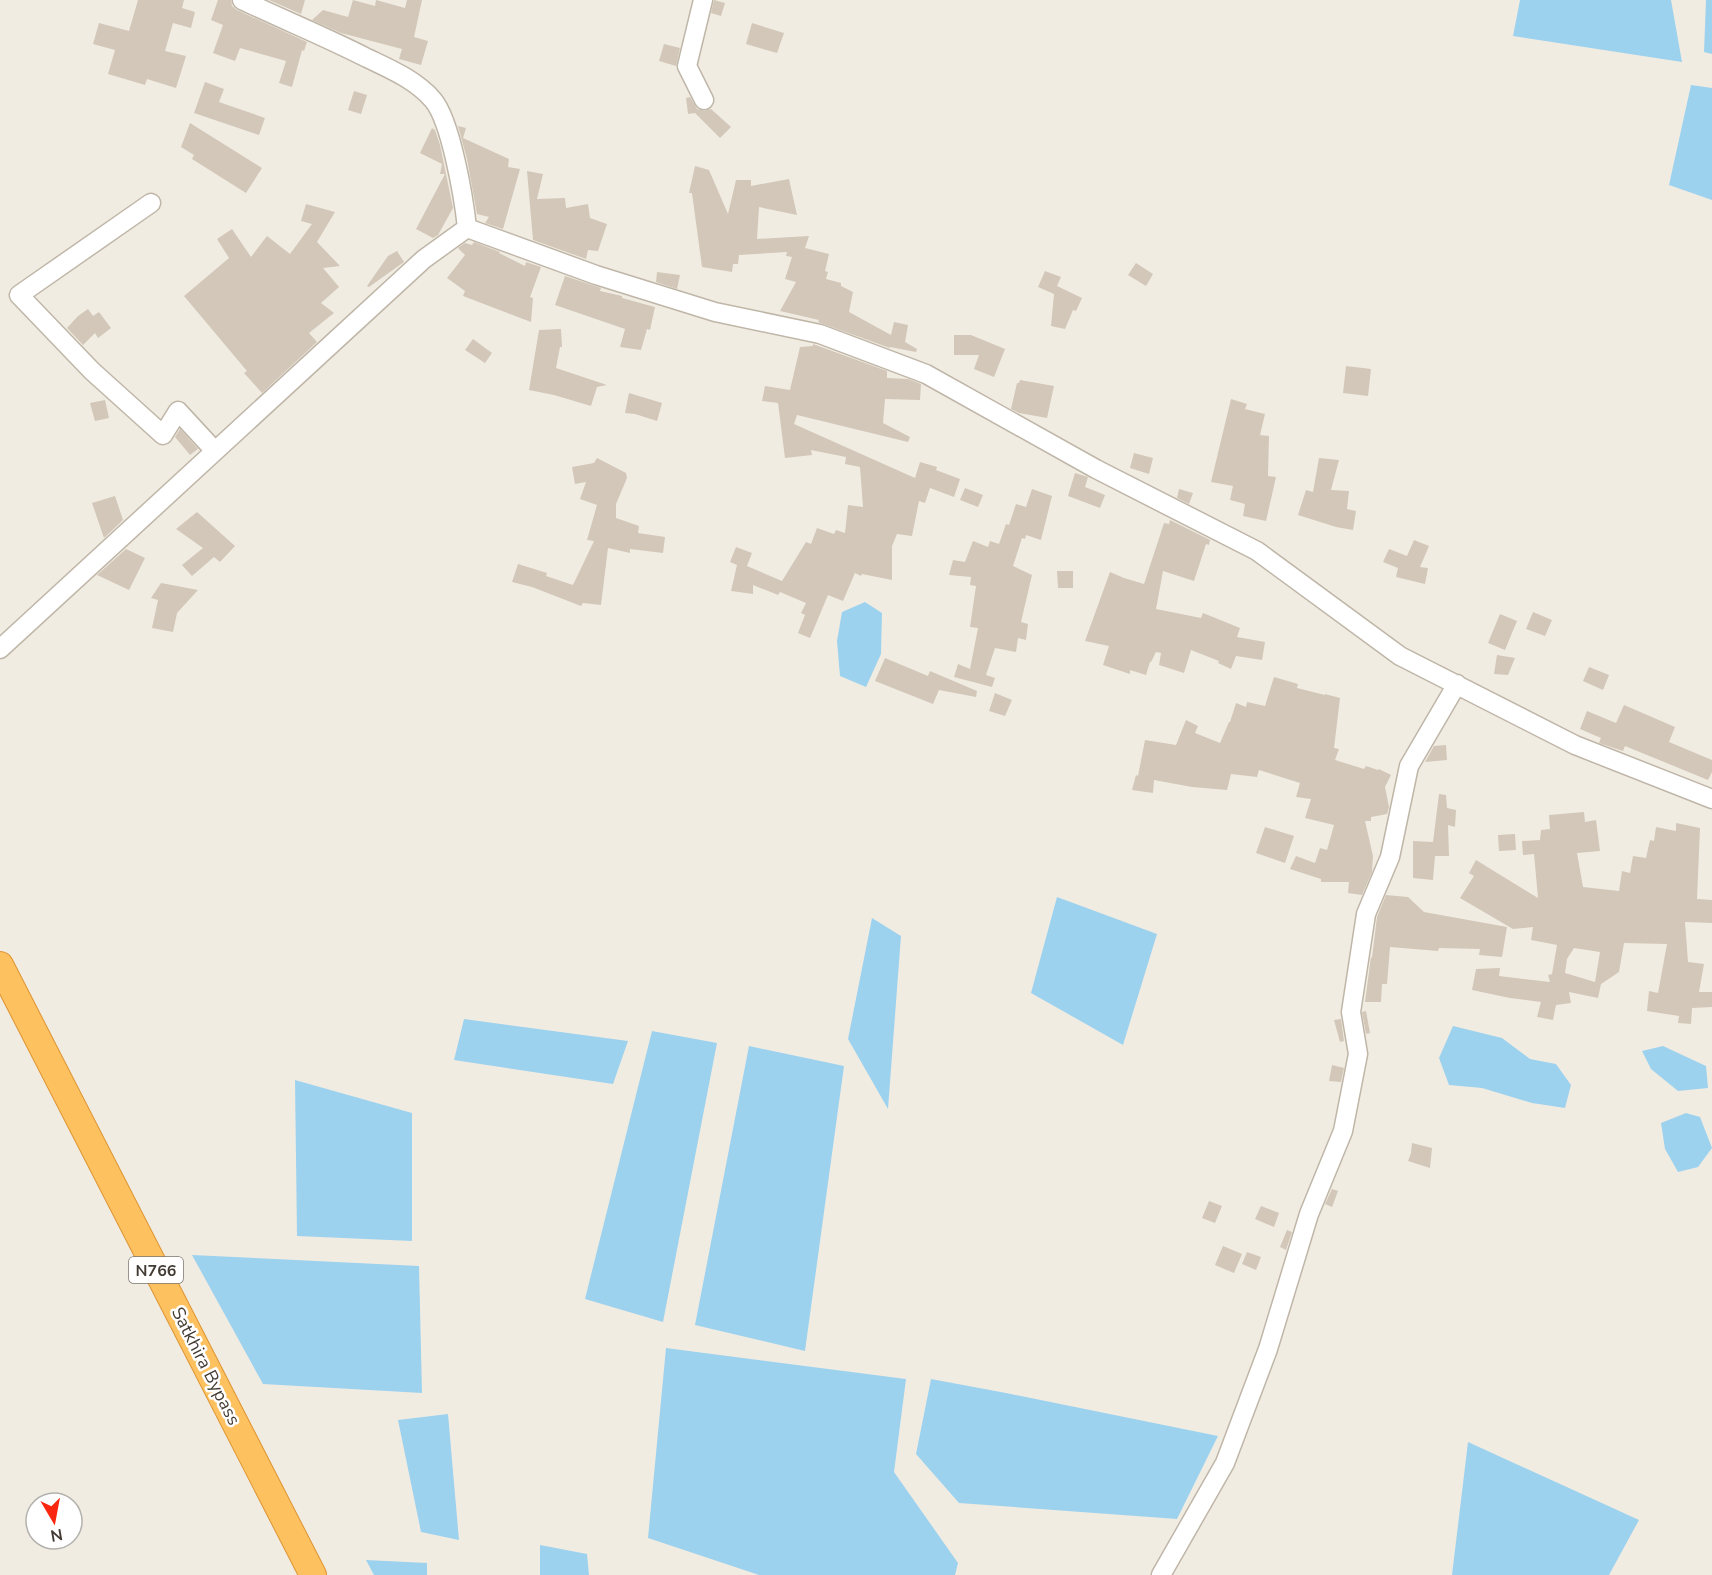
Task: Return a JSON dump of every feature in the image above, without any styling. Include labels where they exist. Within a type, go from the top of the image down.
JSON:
[{"type":"highway","name":"Satkhira Bypass","points":[[0,964],[313,1575]]},
{"type":"street","points":[[242,0],[396,72],[433,100],[439,110],[450,143],[464,202],[467,228]]},
{"type":"street","points":[[703,0],[687,66],[704,100]]},
{"type":"street","points":[[151,203],[19,295],[92,371],[163,435],[178,411],[215,450]]},
{"type":"street","points":[[0,649],[424,259],[467,228]]},
{"type":"street","points":[[467,228],[596,275],[715,312],[820,334],[926,374],[1096,469],[1257,551],[1400,656],[1575,745],[1712,799]]},
{"type":"street","points":[[1161,1575],[1225,1463],[1268,1349],[1309,1214],[1343,1131],[1358,1054],[1352,1012],[1366,914],[1390,857],[1409,766],[1457,684]]},
{"type":"water","points":[[1520,0],[1671,0],[1682,62],[1513,36]]},
{"type":"water","points":[[1706,0],[1712,0],[1712,54],[1704,52]]},
{"type":"water","points":[[1691,85],[1712,88],[1712,200],[1669,185]]},
{"type":"water","points":[[865,602],[882,613],[881,654],[866,687],[840,676],[837,641],[842,612]]},
{"type":"water","points":[[1057,897],[1157,934],[1123,1045],[1031,993]]},
{"type":"water","points":[[872,918],[901,936],[888,1109],[848,1039]]},
{"type":"water","points":[[464,1019],[628,1041],[613,1084],[454,1060]]},
{"type":"water","points":[[1453,1026],[1502,1038],[1530,1059],[1556,1064],[1571,1085],[1565,1108],[1532,1103],[1482,1088],[1449,1085],[1439,1058]]},
{"type":"water","points":[[652,1031],[717,1043],[663,1322],[585,1299]]},
{"type":"water","points":[[749,1046],[844,1066],[805,1351],[695,1325]]},
{"type":"water","points":[[1663,1046],[1706,1066],[1708,1088],[1678,1091],[1651,1069],[1642,1051]]},
{"type":"water","points":[[295,1080],[412,1113],[412,1241],[297,1236]]},
{"type":"water","points":[[1686,1113],[1700,1117],[1712,1148],[1698,1167],[1678,1172],[1665,1149],[1661,1123]]},
{"type":"water","points":[[192,1255],[419,1266],[422,1393],[263,1384]]},
{"type":"water","points":[[666,1348],[906,1379],[894,1472],[958,1563],[955,1575],[759,1575],[648,1538]]},
{"type":"water","points":[[931,1379],[1218,1436],[1177,1519],[959,1503],[916,1454]]},
{"type":"water","points":[[448,1414],[459,1540],[421,1532],[398,1420]]},
{"type":"water","points":[[1468,1442],[1639,1520],[1609,1575],[1452,1575]]},
{"type":"water","points":[[540,1545],[587,1554],[589,1575],[540,1575]]},
{"type":"water","points":[[366,1560],[427,1563],[427,1575],[374,1575]]},
{"type":"building","points":[[138,0],[184,0],[182,8],[195,12],[191,28],[173,23],[165,51],[186,56],[176,88],[147,79],[145,85],[108,74],[115,50],[93,44],[99,23],[129,31]]},
{"type":"building","points":[[218,0],[231,0],[232,6],[237,10],[307,42],[304,51],[302,50],[292,87],[279,83],[286,61],[240,48],[235,61],[213,53],[223,25],[211,20]]},
{"type":"building","points":[[269,0],[305,0],[301,14]]},
{"type":"building","points":[[353,0],[375,6],[376,0],[405,8],[407,0],[422,0],[414,37],[428,41],[421,65],[399,59],[402,49],[341,33],[312,20],[323,10],[348,17]]},
{"type":"building","points":[[714,0],[725,3],[721,16],[711,13]]},
{"type":"building","points":[[752,23],[784,33],[777,53],[746,44]]},
{"type":"building","points":[[664,44],[680,48],[676,66],[659,61]]},
{"type":"building","points":[[205,82],[224,89],[219,102],[265,118],[259,135],[194,113]]},
{"type":"building","points":[[354,91],[367,95],[361,114],[348,110]]},
{"type":"building","points":[[690,97],[697,109],[704,111],[711,109],[731,127],[720,138],[695,113],[688,114],[686,98]]},
{"type":"building","points":[[190,123],[262,168],[246,193],[192,159],[194,155],[181,147]]},
{"type":"building","points":[[458,126],[466,128],[463,138],[509,159],[508,167],[520,169],[503,229],[485,223],[489,217],[477,214],[467,159]]},
{"type":"building","points":[[432,128],[435,130],[440,145],[453,208],[438,235],[433,238],[416,229],[445,174],[440,174],[442,164],[420,153]]},
{"type":"building","points":[[695,166],[709,170],[728,214],[736,180],[751,180],[751,186],[789,179],[797,215],[759,207],[757,239],[809,236],[805,248],[829,254],[825,271],[828,272],[826,279],[841,283],[841,286],[853,292],[849,312],[891,335],[894,322],[908,325],[905,342],[917,349],[916,352],[890,348],[818,322],[819,320],[780,311],[796,282],[785,279],[792,257],[786,256],[787,252],[739,255],[738,264],[733,264],[732,272],[702,267],[692,193],[689,193]]},
{"type":"building","points":[[527,171],[543,174],[537,199],[565,198],[566,208],[588,204],[590,218],[607,224],[598,251],[588,250],[586,259],[533,240]]},
{"type":"building","points":[[306,204],[335,212],[317,242],[340,266],[323,268],[339,287],[321,303],[334,313],[309,333],[317,342],[262,393],[244,373],[247,371],[184,296],[229,258],[217,239],[232,229],[251,257],[267,236],[290,254],[312,224],[301,221]]},
{"type":"building","points":[[474,242],[500,252],[525,266],[526,262],[541,267],[530,297],[533,298],[531,322],[463,296],[465,291],[447,278],[465,255],[458,248],[465,243],[472,245]]},
{"type":"building","points":[[397,251],[404,262],[369,287],[367,286],[388,256]]},
{"type":"building","points":[[1136,263],[1153,274],[1146,286],[1128,275]]},
{"type":"building","points":[[1045,271],[1061,277],[1057,286],[1082,298],[1076,311],[1073,310],[1065,329],[1051,326],[1054,294],[1038,287]]},
{"type":"building","points":[[657,272],[680,275],[677,289],[656,282]]},
{"type":"building","points":[[565,276],[601,288],[600,291],[655,307],[650,330],[647,329],[641,350],[620,347],[625,329],[555,305]]},
{"type":"building","points":[[88,309],[93,316],[99,312],[111,328],[98,338],[95,333],[83,345],[67,328]]},
{"type":"building","points":[[561,329],[562,347],[560,347],[556,368],[607,385],[597,387],[591,406],[529,390],[539,330]]},
{"type":"building","points":[[954,335],[971,335],[1005,349],[994,377],[974,369],[979,355],[954,355]]},
{"type":"building","points":[[473,339],[492,353],[485,363],[465,350]]},
{"type":"building","points":[[813,344],[887,371],[887,378],[908,379],[921,384],[920,400],[885,399],[883,423],[910,437],[908,442],[797,415],[794,424],[915,478],[920,462],[937,467],[936,470],[960,479],[954,497],[930,488],[925,503],[919,501],[912,536],[897,534],[892,546],[892,580],[862,574],[861,576],[855,573],[843,601],[828,595],[810,638],[798,633],[805,615],[801,613],[806,603],[780,592],[778,595],[753,585],[753,594],[731,591],[737,565],[730,562],[736,547],[752,553],[747,566],[782,581],[806,542],[811,544],[817,528],[834,534],[836,530],[845,533],[848,505],[863,507],[860,467],[845,464],[846,457],[811,450],[812,455],[785,458],[778,403],[762,401],[765,386],[790,390],[800,347],[813,346]]},
{"type":"building","points":[[1346,366],[1371,369],[1368,396],[1343,393]]},
{"type":"building","points":[[1020,380],[1054,386],[1047,418],[1019,413],[1011,409],[1017,383]]},
{"type":"building","points":[[629,393],[662,403],[657,421],[625,413]]},
{"type":"building","points":[[1231,399],[1247,404],[1245,409],[1265,414],[1260,435],[1269,436],[1268,476],[1276,477],[1266,521],[1243,516],[1245,504],[1230,500],[1233,486],[1211,482]]},
{"type":"building","points":[[105,400],[109,418],[95,421],[90,403]]},
{"type":"building","points":[[180,429],[198,449],[190,455],[175,437]]},
{"type":"building","points":[[1134,453],[1153,458],[1149,474],[1130,468]]},
{"type":"building","points":[[597,458],[626,473],[627,478],[616,504],[616,518],[639,526],[638,533],[665,537],[663,553],[630,549],[630,553],[608,548],[601,605],[583,603],[581,606],[532,587],[512,582],[518,564],[547,573],[546,576],[573,585],[594,541],[587,540],[597,505],[580,499],[586,482],[575,484],[572,467],[594,463]]},
{"type":"building","points":[[1319,458],[1339,460],[1331,490],[1349,491],[1347,509],[1356,511],[1353,530],[1298,515],[1306,490],[1313,492]]},
{"type":"building","points":[[1075,473],[1088,477],[1085,487],[1105,495],[1100,508],[1068,496]]},
{"type":"building","points":[[965,488],[983,495],[978,507],[960,500]]},
{"type":"building","points":[[1032,489],[1052,496],[1041,540],[1026,535],[1025,539],[1022,538],[1013,566],[1032,575],[1021,622],[1028,624],[1026,640],[1018,638],[1016,652],[995,648],[986,675],[995,678],[992,687],[954,677],[958,664],[970,669],[978,628],[970,627],[976,586],[970,585],[971,577],[949,575],[953,560],[965,562],[973,541],[988,547],[990,541],[999,544],[1016,504],[1026,507]]},
{"type":"building","points":[[1179,489],[1193,493],[1189,504],[1177,498]]},
{"type":"building","points":[[115,496],[123,520],[104,538],[92,503]]},
{"type":"building","points":[[197,512],[235,546],[220,562],[214,557],[192,576],[182,565],[203,548],[176,529]]},
{"type":"building","points":[[1170,520],[1210,540],[1209,545],[1206,544],[1194,581],[1163,571],[1156,609],[1201,618],[1203,613],[1240,628],[1237,637],[1265,642],[1262,660],[1236,656],[1231,669],[1218,663],[1219,661],[1191,650],[1184,673],[1159,665],[1161,653],[1156,652],[1146,675],[1130,670],[1130,674],[1103,665],[1109,646],[1085,641],[1110,572],[1144,584],[1164,523],[1169,524]]},
{"type":"building","points":[[1414,540],[1429,546],[1420,567],[1428,568],[1425,584],[1396,577],[1398,568],[1383,562],[1389,549],[1407,556]]},
{"type":"building","points":[[126,549],[145,558],[129,590],[97,575]]},
{"type":"building","points":[[1057,571],[1073,571],[1073,588],[1058,588]]},
{"type":"building","points":[[161,583],[198,590],[177,613],[173,632],[152,628],[158,600],[151,598]]},
{"type":"building","points":[[1533,612],[1552,620],[1545,636],[1526,629]]},
{"type":"building","points":[[1500,614],[1517,621],[1505,650],[1488,643]]},
{"type":"building","points":[[1497,655],[1515,658],[1508,675],[1494,674]]},
{"type":"building","points":[[885,658],[928,676],[930,671],[977,691],[976,697],[939,690],[933,704],[875,681]]},
{"type":"building","points":[[1589,667],[1609,675],[1603,690],[1583,681]]},
{"type":"building","points":[[1274,677],[1298,684],[1297,688],[1340,698],[1334,748],[1339,749],[1335,760],[1364,769],[1366,766],[1379,769],[1391,775],[1385,787],[1389,807],[1387,814],[1371,817],[1371,821],[1365,821],[1373,856],[1372,872],[1362,895],[1348,893],[1349,882],[1321,882],[1321,879],[1290,869],[1296,856],[1315,863],[1320,848],[1327,850],[1334,825],[1305,818],[1311,799],[1296,797],[1300,783],[1259,770],[1257,777],[1231,774],[1227,790],[1154,780],[1153,793],[1132,790],[1136,775],[1138,776],[1145,740],[1176,745],[1186,720],[1198,726],[1195,733],[1220,743],[1236,703],[1246,707],[1247,702],[1265,706]]},
{"type":"building","points":[[995,693],[1012,700],[1005,716],[989,711]]},
{"type":"building","points":[[1624,705],[1675,727],[1669,742],[1712,760],[1712,772],[1708,780],[1625,746],[1623,751],[1599,743],[1601,738],[1580,729],[1587,711],[1616,723]]},
{"type":"building","points":[[1446,745],[1447,760],[1425,762],[1434,746]]},
{"type":"building","points":[[1439,794],[1446,795],[1447,808],[1456,810],[1455,827],[1448,825],[1449,856],[1435,856],[1433,880],[1413,878],[1413,841],[1433,842]]},
{"type":"building","points":[[1584,812],[1585,822],[1596,820],[1600,851],[1577,853],[1583,887],[1619,891],[1622,871],[1630,873],[1633,856],[1646,858],[1650,840],[1654,841],[1656,827],[1676,831],[1676,823],[1700,828],[1697,899],[1712,900],[1712,923],[1685,922],[1688,962],[1704,964],[1699,992],[1712,992],[1712,1007],[1692,1008],[1691,1024],[1678,1023],[1679,1016],[1647,1011],[1649,991],[1658,993],[1667,944],[1624,943],[1619,972],[1601,984],[1598,998],[1569,992],[1571,1003],[1556,1005],[1553,1020],[1537,1017],[1541,1002],[1472,990],[1476,969],[1500,968],[1499,976],[1550,982],[1548,975],[1552,974],[1557,945],[1531,940],[1533,927],[1513,929],[1460,898],[1474,876],[1469,873],[1476,860],[1538,898],[1534,854],[1523,855],[1522,841],[1540,840],[1541,830],[1550,829],[1549,815]],"holes":[[[1574,948],[1600,952],[1595,982],[1565,973],[1567,959]]]},
{"type":"building","points":[[1265,827],[1294,836],[1285,863],[1256,853]]},
{"type":"building","points":[[1515,834],[1516,850],[1499,851],[1498,835]]},
{"type":"building","points":[[1386,895],[1408,897],[1424,912],[1507,927],[1502,957],[1479,955],[1480,949],[1439,948],[1438,951],[1390,947],[1387,984],[1382,984],[1381,1002],[1365,1002],[1377,917]]},
{"type":"building","points":[[1366,1011],[1370,1033],[1366,1034],[1362,1012]]},
{"type":"building","points":[[1341,1019],[1344,1041],[1340,1042],[1334,1020]]},
{"type":"building","points":[[1332,1065],[1344,1068],[1341,1082],[1329,1081]]},
{"type":"building","points":[[1412,1143],[1432,1148],[1430,1168],[1408,1161]]},
{"type":"building","points":[[1332,1189],[1338,1191],[1332,1207],[1325,1204]]},
{"type":"building","points":[[1209,1201],[1222,1206],[1215,1223],[1202,1218]]},
{"type":"building","points":[[1261,1206],[1279,1213],[1274,1227],[1255,1219]]},
{"type":"building","points":[[1287,1230],[1292,1232],[1286,1250],[1280,1247]]},
{"type":"building","points":[[1223,1246],[1242,1254],[1234,1273],[1215,1265]]},
{"type":"building","points":[[1247,1252],[1261,1257],[1256,1270],[1242,1264]]}]
